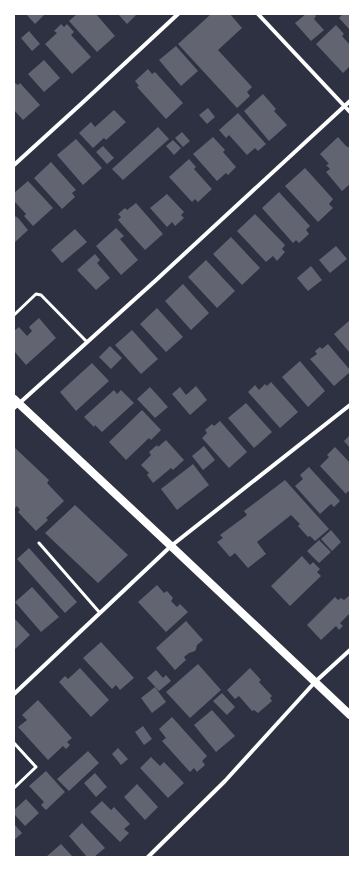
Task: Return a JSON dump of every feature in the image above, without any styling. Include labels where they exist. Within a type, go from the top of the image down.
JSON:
[{"type":"main road","points":[[16,404],[171,546],[350,715]]},
{"type":"street","points":[[14,165],[178,14]]},
{"type":"street","points":[[258,14],[350,112]]},
{"type":"street","points":[[16,404],[161,275],[350,101]]},
{"type":"street","points":[[14,694],[171,546],[350,405]]},
{"type":"street","points":[[148,857],[225,781],[315,682],[350,650]]},
{"type":"lane","points":[[14,315],[36,294],[41,295],[87,342]]},
{"type":"lane","points":[[39,543],[100,613]]},
{"type":"lane","points":[[14,743],[36,766],[14,788]]},
{"type":"building","points":[[26,14],[45,14],[35,24]]},
{"type":"building","points":[[77,14],[96,14],[115,36],[97,52],[69,21]]},
{"type":"building","points":[[118,14],[137,14],[127,24]]},
{"type":"building","points":[[211,14],[230,14],[242,28],[218,50],[252,87],[247,92],[250,96],[237,108],[178,44]]},
{"type":"building","points":[[306,14],[314,14],[316,16],[314,19],[324,30],[311,41],[295,23]]},
{"type":"building","points":[[343,14],[350,14],[350,30],[339,18]]},
{"type":"building","points":[[61,24],[64,27],[67,24],[74,32],[71,35],[91,57],[72,74],[45,44],[57,33],[54,31]]},
{"type":"building","points":[[336,25],[344,34],[342,36],[350,45],[350,66],[343,73],[316,44]]},
{"type":"building","points":[[29,31],[40,44],[32,51],[21,38]]},
{"type":"building","points":[[176,46],[198,71],[181,86],[159,60]]},
{"type":"building","points":[[44,60],[60,78],[44,92],[28,74]]},
{"type":"building","points":[[148,69],[152,74],[155,72],[183,103],[166,119],[137,87],[139,86],[135,81]]},
{"type":"building","points":[[15,83],[18,85],[20,83],[40,105],[23,120],[14,110]]},
{"type":"building","points":[[263,94],[276,109],[274,111],[287,125],[269,141],[244,111]]},
{"type":"building","points":[[208,108],[215,117],[207,124],[199,115]]},
{"type":"building","points":[[114,110],[126,122],[106,140],[104,138],[93,148],[79,133],[91,122],[95,127]]},
{"type":"building","points":[[238,113],[266,144],[258,151],[255,148],[247,155],[229,135],[226,138],[219,130]]},
{"type":"building","points":[[158,127],[169,139],[123,180],[112,169]]},
{"type":"building","points":[[182,132],[190,141],[183,147],[175,138]]},
{"type":"building","points":[[213,137],[225,150],[223,152],[236,167],[228,175],[226,173],[217,181],[193,154]]},
{"type":"building","points":[[338,137],[346,146],[350,148],[350,184],[342,191],[326,172],[330,169],[326,165],[329,164],[320,154]]},
{"type":"building","points":[[76,139],[102,168],[83,185],[57,155]]},
{"type":"building","points":[[173,140],[181,148],[174,155],[166,146]]},
{"type":"building","points":[[103,146],[114,158],[107,164],[96,152]]},
{"type":"building","points":[[189,159],[196,167],[194,169],[212,189],[198,202],[195,199],[192,202],[169,177]]},
{"type":"building","points":[[51,162],[76,190],[72,193],[75,197],[62,209],[34,178]]},
{"type":"building","points":[[305,168],[333,199],[329,204],[333,208],[318,222],[285,186]]},
{"type":"building","points":[[28,181],[53,208],[33,226],[24,216],[26,214],[14,201],[14,193]]},
{"type":"building","points":[[279,192],[310,226],[306,230],[309,234],[299,243],[296,240],[293,243],[262,208]]},
{"type":"building","points":[[167,194],[184,212],[181,215],[184,218],[175,226],[172,222],[167,227],[150,208]]},
{"type":"building","points":[[136,203],[163,234],[145,250],[118,220],[121,217],[118,214],[125,208],[127,210]]},
{"type":"building","points":[[255,214],[285,245],[282,249],[285,252],[277,261],[273,256],[266,262],[237,231]]},
{"type":"building","points":[[14,216],[19,219],[28,230],[14,243]]},
{"type":"building","points":[[116,228],[124,236],[120,239],[138,260],[121,275],[96,246]]},
{"type":"building","points":[[75,229],[87,242],[62,263],[51,250]]},
{"type":"building","points":[[231,237],[260,268],[242,285],[213,254]]},
{"type":"building","points":[[336,246],[347,259],[330,273],[319,260]]},
{"type":"building","points":[[95,254],[100,260],[97,263],[110,278],[96,290],[77,270]]},
{"type":"building","points":[[206,260],[235,291],[217,308],[188,277]]},
{"type":"building","points":[[311,266],[322,280],[308,291],[297,278]]},
{"type":"building","points":[[183,284],[209,313],[191,330],[165,301]]},
{"type":"building","points":[[157,308],[183,337],[166,352],[140,324]]},
{"type":"building","points":[[39,318],[56,338],[26,365],[14,351],[14,331],[19,327],[27,336],[32,331],[29,327]]},
{"type":"building","points":[[350,320],[350,353],[334,334]]},
{"type":"building","points":[[132,330],[158,359],[141,374],[115,345]]},
{"type":"building","points":[[328,344],[350,370],[350,372],[334,386],[310,359],[317,354],[315,351],[320,347],[322,349]]},
{"type":"building","points":[[110,346],[122,358],[111,369],[99,357]]},
{"type":"building","points":[[300,361],[325,391],[308,407],[282,377]]},
{"type":"building","points":[[92,363],[109,381],[76,411],[60,392]]},
{"type":"building","points":[[271,382],[298,412],[280,428],[248,392],[255,385],[259,390],[265,384],[267,386]]},
{"type":"building","points":[[196,386],[207,400],[190,415],[172,394],[180,387],[186,395]]},
{"type":"building","points":[[150,387],[168,407],[155,418],[137,399]]},
{"type":"building","points":[[114,390],[117,394],[121,390],[134,403],[102,432],[95,425],[94,427],[84,417]]},
{"type":"building","points":[[246,403],[272,432],[254,448],[228,418]]},
{"type":"building","points":[[142,410],[161,430],[151,440],[149,438],[126,460],[109,442]]},
{"type":"building","points":[[220,421],[247,452],[229,468],[202,438],[207,433],[205,430],[212,424],[214,426]]},
{"type":"building","points":[[350,435],[350,448],[344,441]]},
{"type":"building","points":[[166,440],[184,460],[173,470],[171,468],[153,483],[147,475],[149,473],[141,465],[151,455],[149,452]]},
{"type":"building","points":[[204,446],[215,460],[203,470],[192,456]]},
{"type":"building","points":[[14,447],[49,480],[47,483],[64,501],[46,518],[48,520],[36,531],[18,512],[20,510],[17,506],[14,509]]},
{"type":"building","points":[[335,447],[350,463],[350,493],[348,491],[346,494],[320,466],[329,457],[327,455]]},
{"type":"building","points":[[193,464],[209,485],[177,510],[161,489]]},
{"type":"building","points":[[309,467],[340,501],[334,507],[331,504],[320,514],[295,486],[303,479],[300,475]]},
{"type":"building","points":[[285,480],[329,529],[315,541],[310,536],[308,537],[298,526],[300,524],[291,515],[257,542],[266,554],[248,568],[235,553],[230,557],[217,542],[223,538],[220,535],[247,515],[244,511]]},
{"type":"building","points":[[75,505],[128,555],[98,583],[45,533]]},
{"type":"building","points":[[331,530],[341,542],[332,551],[321,539]]},
{"type":"building","points":[[319,540],[331,552],[319,563],[307,551]]},
{"type":"building","points":[[29,548],[77,602],[65,613],[17,559]]},
{"type":"building","points":[[302,556],[310,565],[313,562],[320,569],[317,572],[321,576],[290,606],[271,586]]},
{"type":"building","points":[[157,585],[164,593],[167,591],[173,598],[171,601],[177,607],[180,604],[188,612],[166,632],[138,602]]},
{"type":"building","points":[[32,587],[59,617],[41,632],[15,602]]},
{"type":"building","points":[[350,595],[350,613],[340,623],[343,626],[339,630],[336,626],[321,640],[307,625],[335,597],[338,600],[341,598],[344,600]]},
{"type":"building","points":[[14,618],[30,635],[14,650]]},
{"type":"building","points":[[186,621],[203,640],[197,645],[195,651],[184,657],[186,660],[175,670],[156,648]]},
{"type":"building","points":[[101,642],[134,678],[120,690],[116,685],[112,689],[83,658]]},
{"type":"building","points":[[198,664],[221,690],[190,718],[166,692]]},
{"type":"building","points":[[80,668],[109,700],[91,717],[59,682],[65,676],[68,679]]},
{"type":"building","points":[[250,668],[261,680],[259,682],[272,696],[270,698],[272,701],[258,713],[254,710],[252,711],[239,696],[235,699],[227,690]]},
{"type":"building","points":[[156,670],[163,678],[166,675],[171,681],[159,691],[147,678]]},
{"type":"building","points":[[155,687],[166,702],[152,713],[141,698]]},
{"type":"building","points":[[222,693],[235,707],[227,715],[213,701]]},
{"type":"building","points":[[38,700],[72,738],[67,742],[70,745],[66,749],[63,746],[48,760],[18,727],[27,720],[22,715]]},
{"type":"building","points":[[212,710],[235,736],[216,752],[194,725]]},
{"type":"building","points":[[172,717],[207,756],[202,761],[205,765],[197,772],[194,768],[190,772],[162,741],[166,738],[159,729]]},
{"type":"building","points":[[143,726],[152,739],[144,745],[135,732]]},
{"type":"building","points":[[118,748],[128,759],[121,765],[112,754]]},
{"type":"building","points":[[88,751],[99,763],[69,791],[57,779]]},
{"type":"building","points":[[151,757],[160,766],[164,762],[184,783],[168,798],[140,768]]},
{"type":"building","points":[[46,771],[65,792],[46,810],[41,805],[44,802],[29,786]]},
{"type":"building","points":[[95,773],[107,787],[96,797],[84,783]]},
{"type":"building","points":[[137,784],[158,807],[145,820],[124,797]]},
{"type":"building","points":[[26,799],[39,813],[25,826],[14,814],[14,810]]},
{"type":"building","points":[[102,801],[111,810],[114,807],[130,824],[124,829],[129,833],[120,842],[90,812]]},
{"type":"building","points":[[82,823],[105,848],[94,857],[87,857],[69,836]]},
{"type":"building","points":[[14,824],[22,833],[14,840]]},
{"type":"building","points":[[61,844],[73,857],[46,857]]}]
